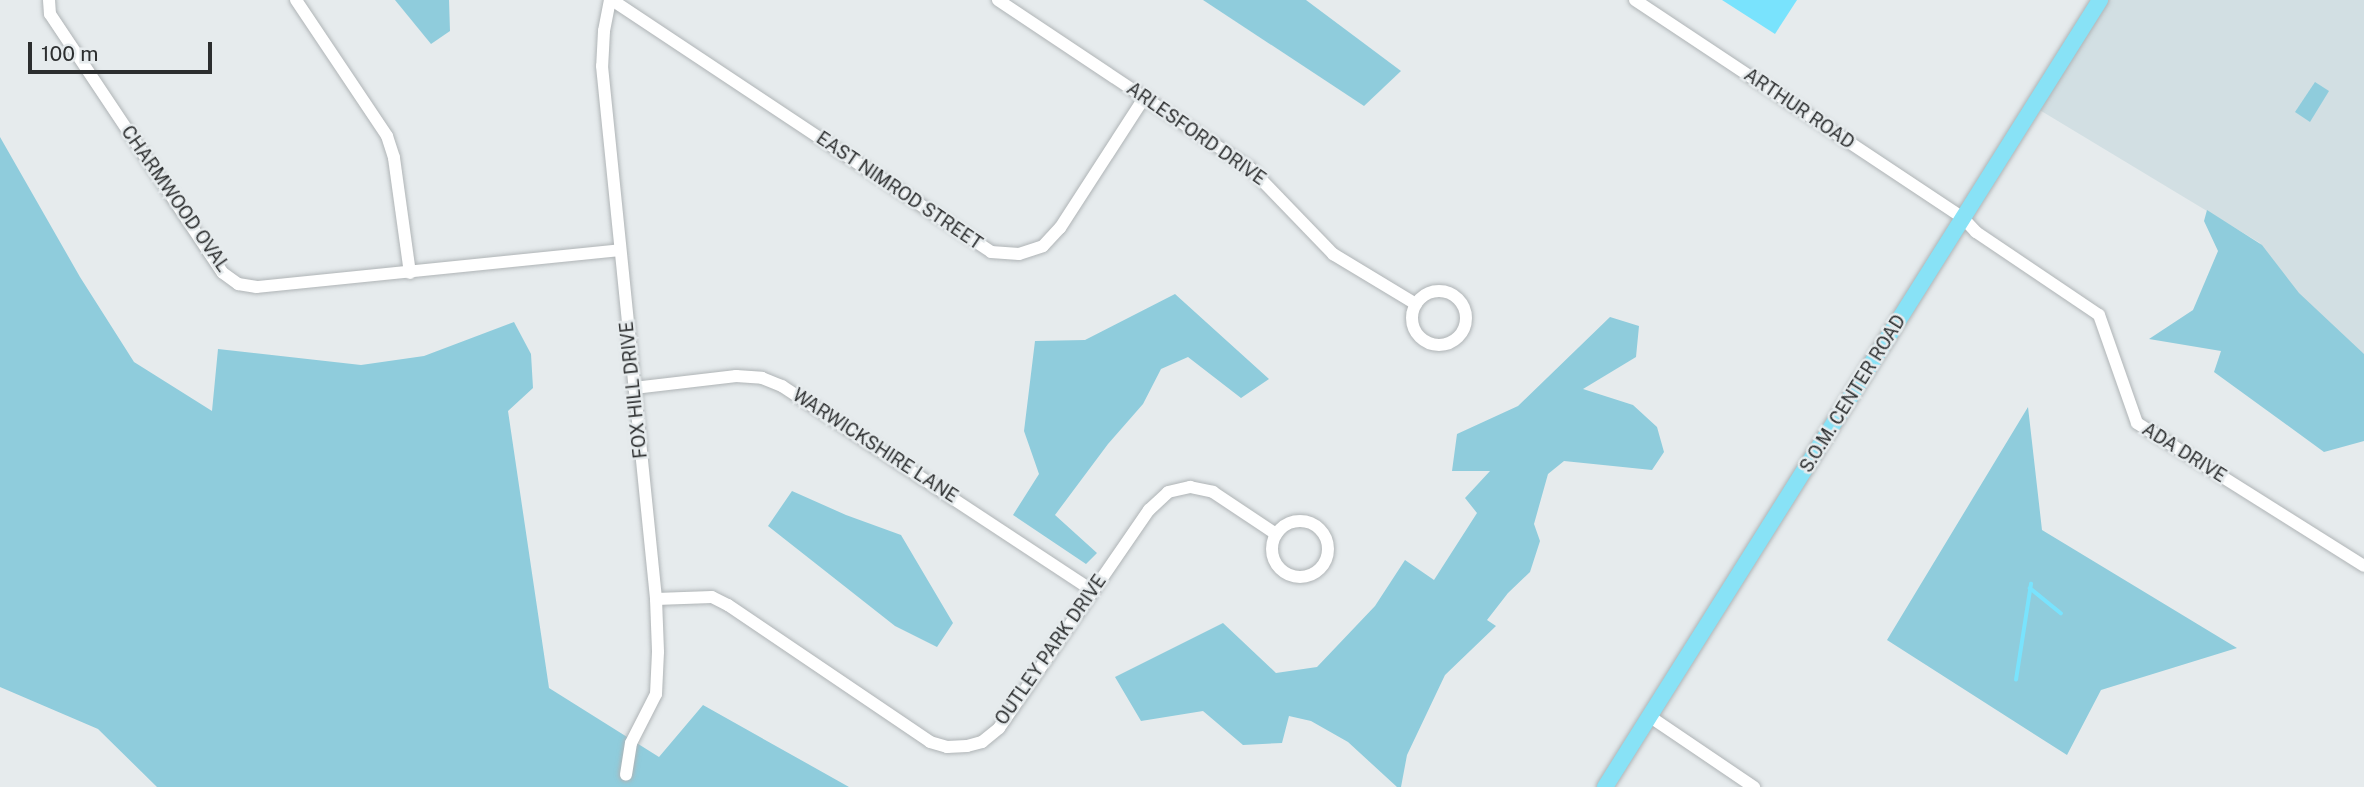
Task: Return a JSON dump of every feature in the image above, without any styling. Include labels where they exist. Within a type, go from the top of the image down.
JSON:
[{"type":"main road","name":"S.O.M. CENTER ROAD","points":[[1605,787],[2100,0]]},
{"type":"street","name":"CHARMWOOD OVAL","points":[[48,0],[50,14],[223,273],[238,284],[257,287],[620,250]]},
{"type":"street","points":[[296,0],[387,136],[397,175],[410,273]]},
{"type":"street","name":"EAST NIMROD STREET","points":[[611,0],[990,252],[1019,254],[1043,246],[1060,228],[1144,97]]},
{"type":"street","name":"FOX HILL DRIVE","points":[[611,0],[604,31],[602,66],[656,599],[656,694],[631,743],[626,775]]},
{"type":"street","name":"ARLESFORD DRIVE","points":[[998,0],[1263,178],[1345,264],[1416,304]]},
{"type":"street","name":"ARTHUR ROAD","points":[[1635,0],[1963,218]]},
{"type":"street","name":"ADA DRIVE","points":[[1963,218],[1976,232],[2099,315],[2137,423],[2364,565]]},
{"type":"street","points":[[1436,291],[1452,294],[1466,313],[1464,330],[1459,337],[1444,345],[1427,342],[1415,330],[1413,313],[1416,304],[1436,291]]},
{"type":"street","name":"WARWICKSHIRE LANE","points":[[634,388],[736,376],[762,379],[782,386],[1093,591]]},
{"type":"street","name":"OUTLEY PARK DRIVE","points":[[656,599],[712,597],[728,605],[930,741],[947,747],[982,742],[999,728],[1149,510],[1168,492],[1190,487],[1213,492],[1276,534]]},
{"type":"street","points":[[1290,522],[1308,522],[1316,526],[1323,533],[1328,550],[1322,567],[1306,577],[1287,574],[1274,561],[1272,552],[1276,534],[1290,522]]},
{"type":"street","points":[[1649,716],[1754,787]]},
{"type":"shaded area","points":[[395,0],[449,0],[450,31],[431,44]]},
{"type":"shaded area","points":[[1203,0],[1306,0],[1401,71],[1364,106]]},
{"type":"shaded area","points":[[1722,0],[1797,0],[1775,34]]},
{"type":"shaded area","points":[[2100,0],[2364,0],[2364,380],[2309,346],[2260,243],[2033,106]]},
{"type":"shaded area","points":[[2315,82],[2329,91],[2310,122],[2295,112]]},
{"type":"shaded area","points":[[0,137],[80,277],[134,362],[212,411],[218,349],[361,365],[424,356],[514,322],[531,354],[533,388],[508,411],[549,688],[659,757],[703,705],[849,787],[157,787],[98,729],[0,687]]},
{"type":"shaded area","points":[[2207,210],[2262,245],[2299,293],[2364,354],[2364,441],[2324,452],[2214,372],[2221,351],[2149,339],[2193,310],[2218,251],[2204,221]]},
{"type":"shaded area","points":[[1175,294],[1269,379],[1241,398],[1188,357],[1161,369],[1143,404],[1108,444],[1055,515],[1097,553],[1086,564],[1013,515],[1039,474],[1024,431],[1035,341],[1085,340]]},
{"type":"shaded area","points":[[1610,317],[1639,326],[1636,357],[1583,389],[1633,405],[1657,427],[1664,452],[1652,470],[1564,461],[1548,474],[1534,524],[1540,541],[1530,572],[1508,593],[1487,620],[1496,626],[1445,675],[1407,755],[1401,787],[1397,787],[1348,742],[1311,721],[1289,716],[1282,743],[1243,745],[1203,711],[1141,721],[1115,677],[1223,623],[1276,673],[1317,667],[1375,606],[1405,560],[1434,580],[1477,513],[1465,498],[1490,471],[1452,471],[1457,434],[1518,406]]},
{"type":"shaded area","points":[[2028,407],[2042,530],[2237,648],[2101,690],[2067,755],[1887,640]]},
{"type":"shaded area","points":[[792,491],[901,535],[953,623],[937,647],[895,626],[768,526]]},
{"type":"waterway","points":[[2016,680],[2031,584]]},
{"type":"waterway","points":[[2030,588],[2061,613]]}]
